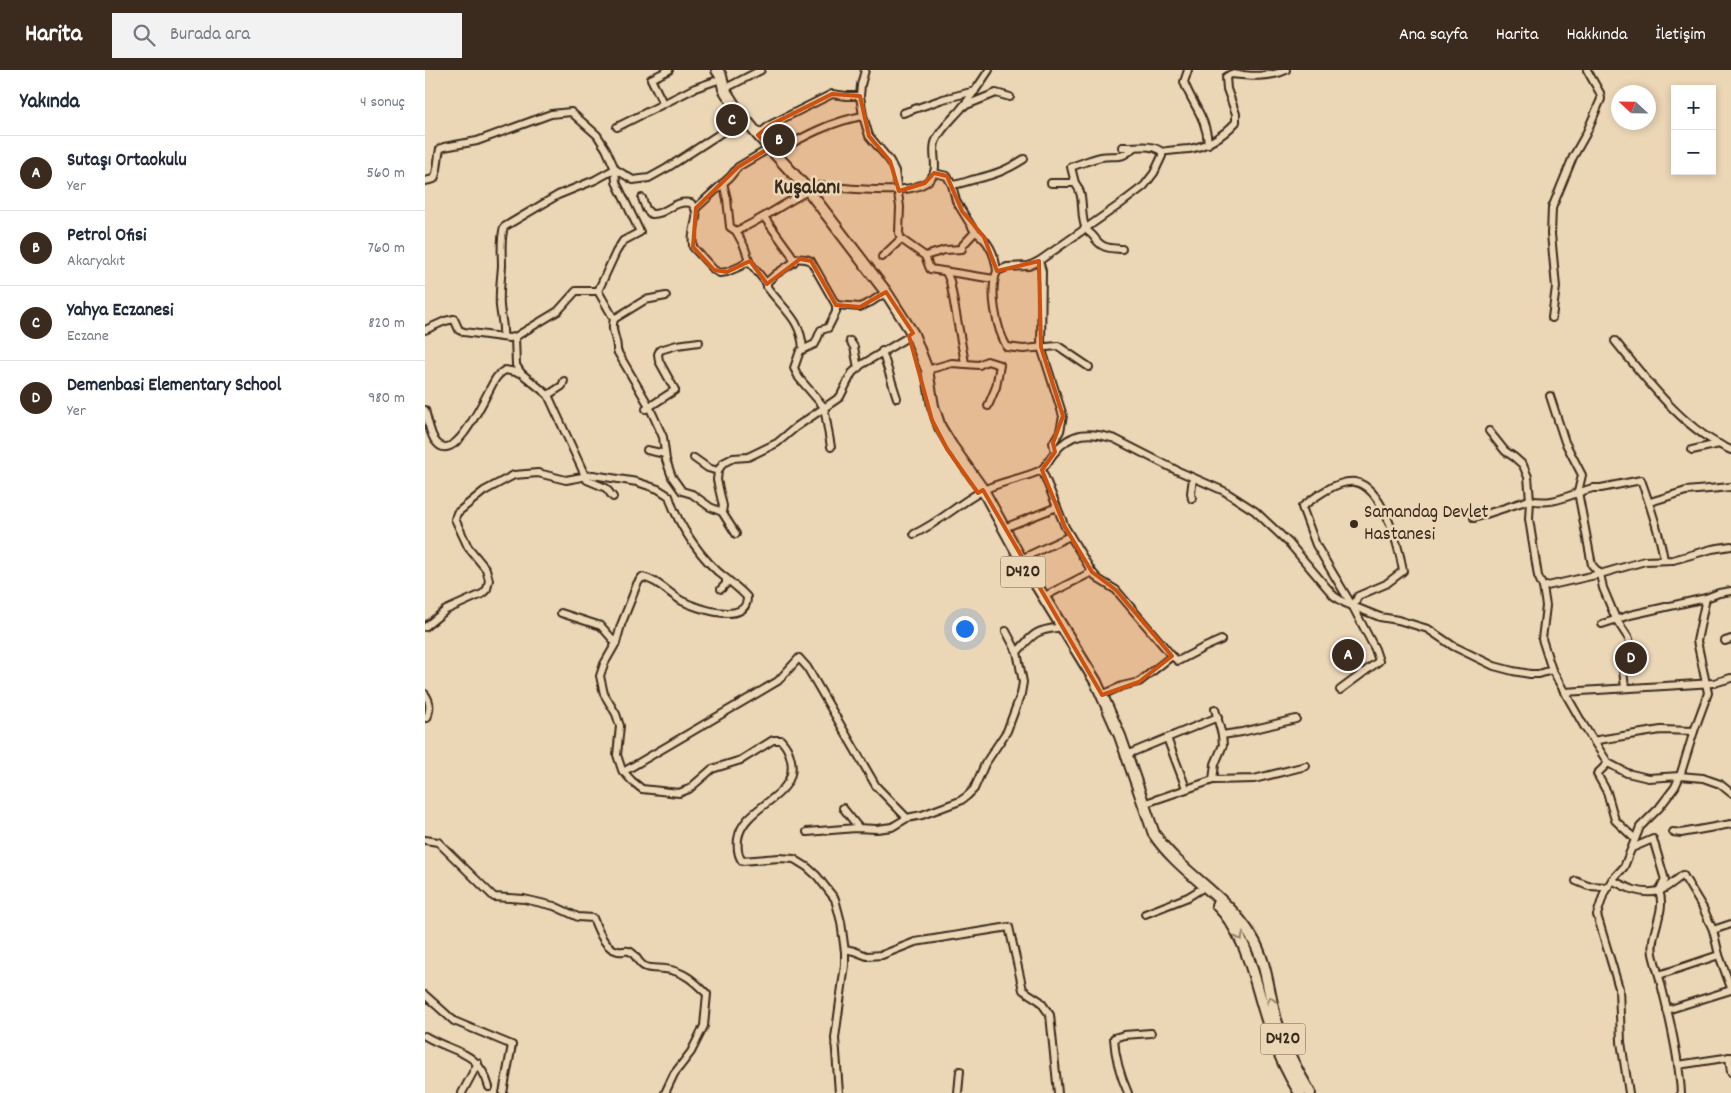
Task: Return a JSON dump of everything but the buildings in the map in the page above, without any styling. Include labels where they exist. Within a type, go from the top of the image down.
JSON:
[{"type":"highway","name":"D420","points":[[711,70],[719,75],[724,89],[742,120],[758,135],[805,192],[883,294],[911,335],[927,370],[933,406],[940,427],[1004,528],[1101,694],[1120,736],[1154,834],[1162,846],[1229,907],[1252,936],[1259,949],[1277,1021],[1297,1072],[1310,1093]]},
{"type":"highway","name":"D420","points":[[719,75],[723,95],[742,120],[770,150]]},
{"type":"highway","name":"D420","points":[[911,335],[932,420],[947,450],[981,491],[1012,555],[1057,628],[1107,717],[1149,834],[1165,857],[1201,889],[1225,914],[1242,940],[1274,1039],[1288,1072],[1300,1093]]},
{"type":"street","points":[[663,104],[651,79],[669,70]]},
{"type":"street","points":[[724,89],[761,70]]},
{"type":"street","points":[[865,70],[860,96],[863,116],[869,136],[890,161],[895,171],[899,191],[899,233],[901,239],[925,256],[930,269],[994,279]]},
{"type":"street","points":[[736,231],[819,186],[899,191],[925,183],[931,179],[934,173],[933,152],[935,142],[942,130],[963,107],[989,70]]},
{"type":"street","points":[[1188,70],[1184,82],[1207,131],[1207,144]]},
{"type":"street","points":[[1122,147],[1151,146],[1162,152],[1174,149],[1188,149],[1207,144],[1225,134],[1236,122],[1236,114],[1227,89],[1226,77],[1231,74],[1249,76],[1276,75],[1286,70]]},
{"type":"street","points":[[1552,318],[1556,286],[1551,234],[1551,208],[1573,157],[1587,134],[1601,99],[1600,93],[1587,70]]},
{"type":"street","points":[[617,128],[719,75]]},
{"type":"street","points":[[903,113],[943,99],[975,91]]},
{"type":"street","points":[[963,107],[996,93],[1010,97]]},
{"type":"street","points":[[758,135],[770,125],[832,94],[860,96]]},
{"type":"street","points":[[425,181],[433,179],[439,168],[437,158],[440,149],[444,147],[477,140],[551,114],[571,112],[597,135],[606,149],[615,169],[616,182],[640,232],[623,241],[597,291]]},
{"type":"street","points":[[696,208],[738,167],[770,150],[791,144],[834,123],[863,116]]},
{"type":"street","points":[[615,169],[633,180],[649,178],[742,120]]},
{"type":"street","points":[[1122,249],[1109,248],[1098,244],[1086,228],[1080,191],[1075,183],[1071,167],[1099,157],[1119,158],[1133,148]]},
{"type":"street","points":[[997,271],[1007,267],[1029,266],[1086,228],[1144,186],[1154,173],[1162,152]]},
{"type":"street","points":[[952,185],[963,184],[974,179],[999,174],[1024,159]]},
{"type":"street","points":[[503,337],[504,325],[500,308],[500,297],[501,240],[504,227],[558,195],[595,180],[615,169]]},
{"type":"street","points":[[934,173],[947,176],[952,185],[956,201],[975,232],[984,237],[995,258],[997,271],[994,279],[995,308],[1002,338],[1007,347],[1058,346],[1089,367]]},
{"type":"street","points":[[723,183],[730,227],[736,231],[744,246],[749,260],[747,263]]},
{"type":"street","points":[[1051,183],[1075,183]]},
{"type":"street","points":[[642,198],[646,209],[651,214],[657,214],[677,203],[691,203],[696,208],[697,219],[693,247],[697,253],[713,270],[720,273],[747,263],[751,264],[767,284],[767,288],[799,328],[803,349]]},
{"type":"street","points":[[764,217],[794,262],[776,274],[767,284]]},
{"type":"street","points":[[925,256],[945,250],[962,249],[963,245],[975,232]]},
{"type":"street","points":[[882,257],[901,239]]},
{"type":"street","points":[[793,258],[806,259],[811,262],[836,305],[836,312],[828,328],[821,330],[815,344],[800,351],[794,368],[799,378],[824,407],[831,447]]},
{"type":"street","points":[[1039,261],[1042,271],[1041,347],[1063,416],[1060,431],[1053,443],[1055,452]]},
{"type":"street","points":[[946,272],[950,281],[965,363]]},
{"type":"street","points":[[425,330],[445,321],[455,319],[459,330],[464,332],[515,337],[558,311],[576,291],[597,291]]},
{"type":"street","points":[[597,291],[614,319]]},
{"type":"street","points":[[836,305],[860,307],[883,294]]},
{"type":"street","points":[[666,296],[645,300],[614,319],[612,325],[613,333],[618,343],[617,351],[663,437],[665,454],[672,477],[682,491]]},
{"type":"street","points":[[736,534],[723,512],[717,480],[718,471],[723,463],[733,458],[748,457],[777,443],[839,397],[852,373],[858,368],[882,351],[911,335]]},
{"type":"street","points":[[515,337],[516,365],[521,373],[549,394],[587,480],[606,488],[613,497]]},
{"type":"street","points":[[850,341],[854,347],[858,368]]},
{"type":"street","points":[[1615,341],[1664,401],[1700,432],[1731,450]]},
{"type":"street","points":[[647,407],[675,390],[659,361],[658,354],[660,350],[699,342]]},
{"type":"street","points":[[882,351],[897,398]]},
{"type":"street","points":[[927,370],[952,363],[979,364],[987,360],[1000,365],[996,387],[988,406]]},
{"type":"street","points":[[425,410],[435,442],[439,446],[452,444],[463,435],[473,421],[497,376],[505,370],[521,373]]},
{"type":"street","points":[[549,394],[562,386],[564,381]]},
{"type":"street","points":[[1550,396],[1565,442],[1582,475],[1578,492],[1592,565],[1600,574],[1603,588],[1616,619],[1629,639],[1631,651],[1621,661],[1625,688]]},
{"type":"street","points":[[1489,431],[1505,451],[1514,456],[1523,465],[1528,477],[1529,519],[1538,576],[1543,587],[1546,606],[1542,639],[1552,670],[1608,763],[1627,773],[1648,778],[1680,776],[1703,778],[1719,784],[1731,793]]},
{"type":"street","points":[[914,534],[946,520],[981,491],[1042,470],[1062,443],[1071,437],[1083,434],[1103,435],[1223,491],[1255,511],[1289,543],[1334,596],[1353,607],[1380,617],[1428,629],[1453,646],[1494,666],[1530,674],[1539,674],[1552,670]]},
{"type":"street","points":[[1692,450],[1719,444]]},
{"type":"street","points":[[647,450],[665,454]]},
{"type":"street","points":[[694,458],[708,468],[718,471]]},
{"type":"street","points":[[1042,470],[1070,536],[1092,572],[1098,579],[1116,590],[1178,661],[1221,640]]},
{"type":"street","points":[[425,627],[446,610],[483,594],[487,589],[489,580],[486,569],[468,547],[455,519],[457,512],[484,491],[514,475],[538,473],[565,480],[593,475],[637,482],[658,489],[669,496],[671,505],[687,535],[707,560],[747,597],[747,602],[744,608],[736,612],[711,611],[682,601],[651,579],[642,577],[637,584],[616,643],[600,676],[603,694],[620,726],[617,755],[623,772],[631,782],[642,790],[679,793],[689,789],[712,769],[741,760],[773,740],[781,740],[789,748],[792,766],[791,776],[785,787],[746,819],[739,829],[738,855],[741,861],[779,858],[794,859],[817,876],[835,900],[841,922],[845,950],[845,965],[835,1038],[839,1093]]},
{"type":"street","points":[[1192,499],[1193,478]]},
{"type":"street","points":[[1473,518],[1530,500],[1549,502],[1593,488],[1641,480],[1650,502],[1664,560]]},
{"type":"street","points":[[1339,690],[1379,661],[1375,649],[1353,607],[1316,545],[1303,507],[1313,498],[1335,485],[1354,482],[1369,489],[1386,514],[1400,551],[1403,571],[1386,584],[1358,596],[1353,607]]},
{"type":"street","points":[[1650,502],[1686,491],[1731,487]]},
{"type":"street","points":[[669,496],[682,491],[692,494],[710,507],[723,512]]},
{"type":"street","points":[[1004,528],[1057,507]]},
{"type":"street","points":[[1021,559],[1070,536]]},
{"type":"street","points":[[1543,587],[1645,561],[1673,560],[1712,549],[1731,546]]},
{"type":"street","points":[[1043,597],[1092,572]]},
{"type":"street","points":[[721,589],[726,584],[726,579]]},
{"type":"street","points":[[1602,624],[1731,591]]},
{"type":"street","points":[[1629,1093],[1621,1042],[1619,988],[1597,915],[1608,887],[1624,867],[1641,827],[1675,787],[1680,776],[1708,693],[1697,641],[1705,598]]},
{"type":"street","points":[[561,614],[596,623],[616,643]]},
{"type":"street","points":[[1017,652],[1036,632],[1043,629],[1057,628]]},
{"type":"street","points":[[807,832],[892,827],[907,818],[960,801],[974,789],[985,764],[1007,731],[1021,694],[1023,682],[1017,652],[1006,631]]},
{"type":"street","points":[[1101,694],[1139,682],[1173,656]]},
{"type":"street","points":[[623,772],[778,681],[799,658],[807,668],[876,786],[907,818]]},
{"type":"street","points":[[1564,692],[1714,683],[1731,678]]},
{"type":"street","points":[[425,694],[429,698],[430,709],[427,718],[425,718]]},
{"type":"street","points":[[1213,780],[1215,764],[1223,745],[1215,709]]},
{"type":"street","points":[[1126,755],[1218,717]]},
{"type":"street","points":[[1222,735],[1296,719]]},
{"type":"street","points":[[1595,742],[1648,732],[1694,731]]},
{"type":"street","points":[[1167,738],[1186,788]]},
{"type":"street","points":[[1608,763],[1597,774],[1607,792],[1615,820],[1635,839]]},
{"type":"street","points":[[1143,804],[1213,780],[1254,779],[1306,766]]},
{"type":"street","points":[[843,808],[859,828]]},
{"type":"street","points":[[1673,832],[1731,824]]},
{"type":"street","points":[[1632,848],[1653,839],[1665,880],[1659,891]]},
{"type":"street","points":[[425,840],[438,842],[493,896],[554,906],[578,917],[593,918],[609,947],[619,952],[629,952],[642,965],[647,967],[673,970],[685,974],[707,994],[704,1026],[691,1052],[674,1074],[665,1093]]},
{"type":"street","points":[[1612,880],[1629,889],[1643,892],[1659,891],[1683,875],[1703,908],[1713,930],[1719,955],[1729,974],[1731,989],[1667,1010]]},
{"type":"street","points":[[1576,881],[1588,886],[1608,887]]},
{"type":"street","points":[[1145,914],[1188,897],[1201,889]]},
{"type":"street","points":[[1659,891],[1662,897],[1661,908],[1653,942],[1653,954],[1678,1064],[1681,1093]]},
{"type":"street","points":[[1713,930],[1731,924]]},
{"type":"street","points":[[845,950],[867,956],[882,955],[915,942],[1009,927],[1023,990],[1040,1001],[1050,1015],[1058,1093]]},
{"type":"street","points":[[1659,975],[1719,955]]},
{"type":"street","points":[[425,995],[454,1020],[512,1045],[503,1093]]},
{"type":"street","points":[[1128,1093],[1118,1065],[1114,1038],[1124,1035],[1151,1033]]},
{"type":"street","points":[[425,1036],[478,1063],[485,1074],[489,1087]]},
{"type":"street","points":[[1678,1064],[1730,1057],[1731,1072]]},
{"type":"street","points":[[462,1093],[478,1063]]},
{"type":"street","points":[[958,1093],[960,1071]]},
{"type":"highlighted area","points":[[832,94],[860,96],[869,136],[890,161],[899,191],[925,183],[934,173],[947,176],[962,211],[984,237],[997,271],[1039,261],[1041,347],[1063,416],[1053,443],[1055,452],[1042,470],[1065,527],[1092,572],[1116,590],[1172,656],[1139,682],[1102,695],[983,490],[978,493],[947,449],[932,420],[909,336],[913,333],[886,292],[860,307],[836,305],[811,261],[800,259],[767,284],[750,261],[727,272],[714,270],[693,247],[696,208],[738,167],[769,148],[758,135],[770,125]]},
{"type":"place","name":"Yahya Eczanesi","points":[[732,120]]},
{"type":"place","name":"Petrol Ofisi","points":[[779,140]]},
{"type":"place","name":"Samandag Devlet Hastanesi","points":[[1354,524]]},
{"type":"place","name":"Sutaşı Ortaokulu","points":[[1348,655]]},
{"type":"place","name":"Demenbasi Elementary School","points":[[1631,658]]},
{"type":"district","name":"Kuşalanı","points":[[807,189]]}]
